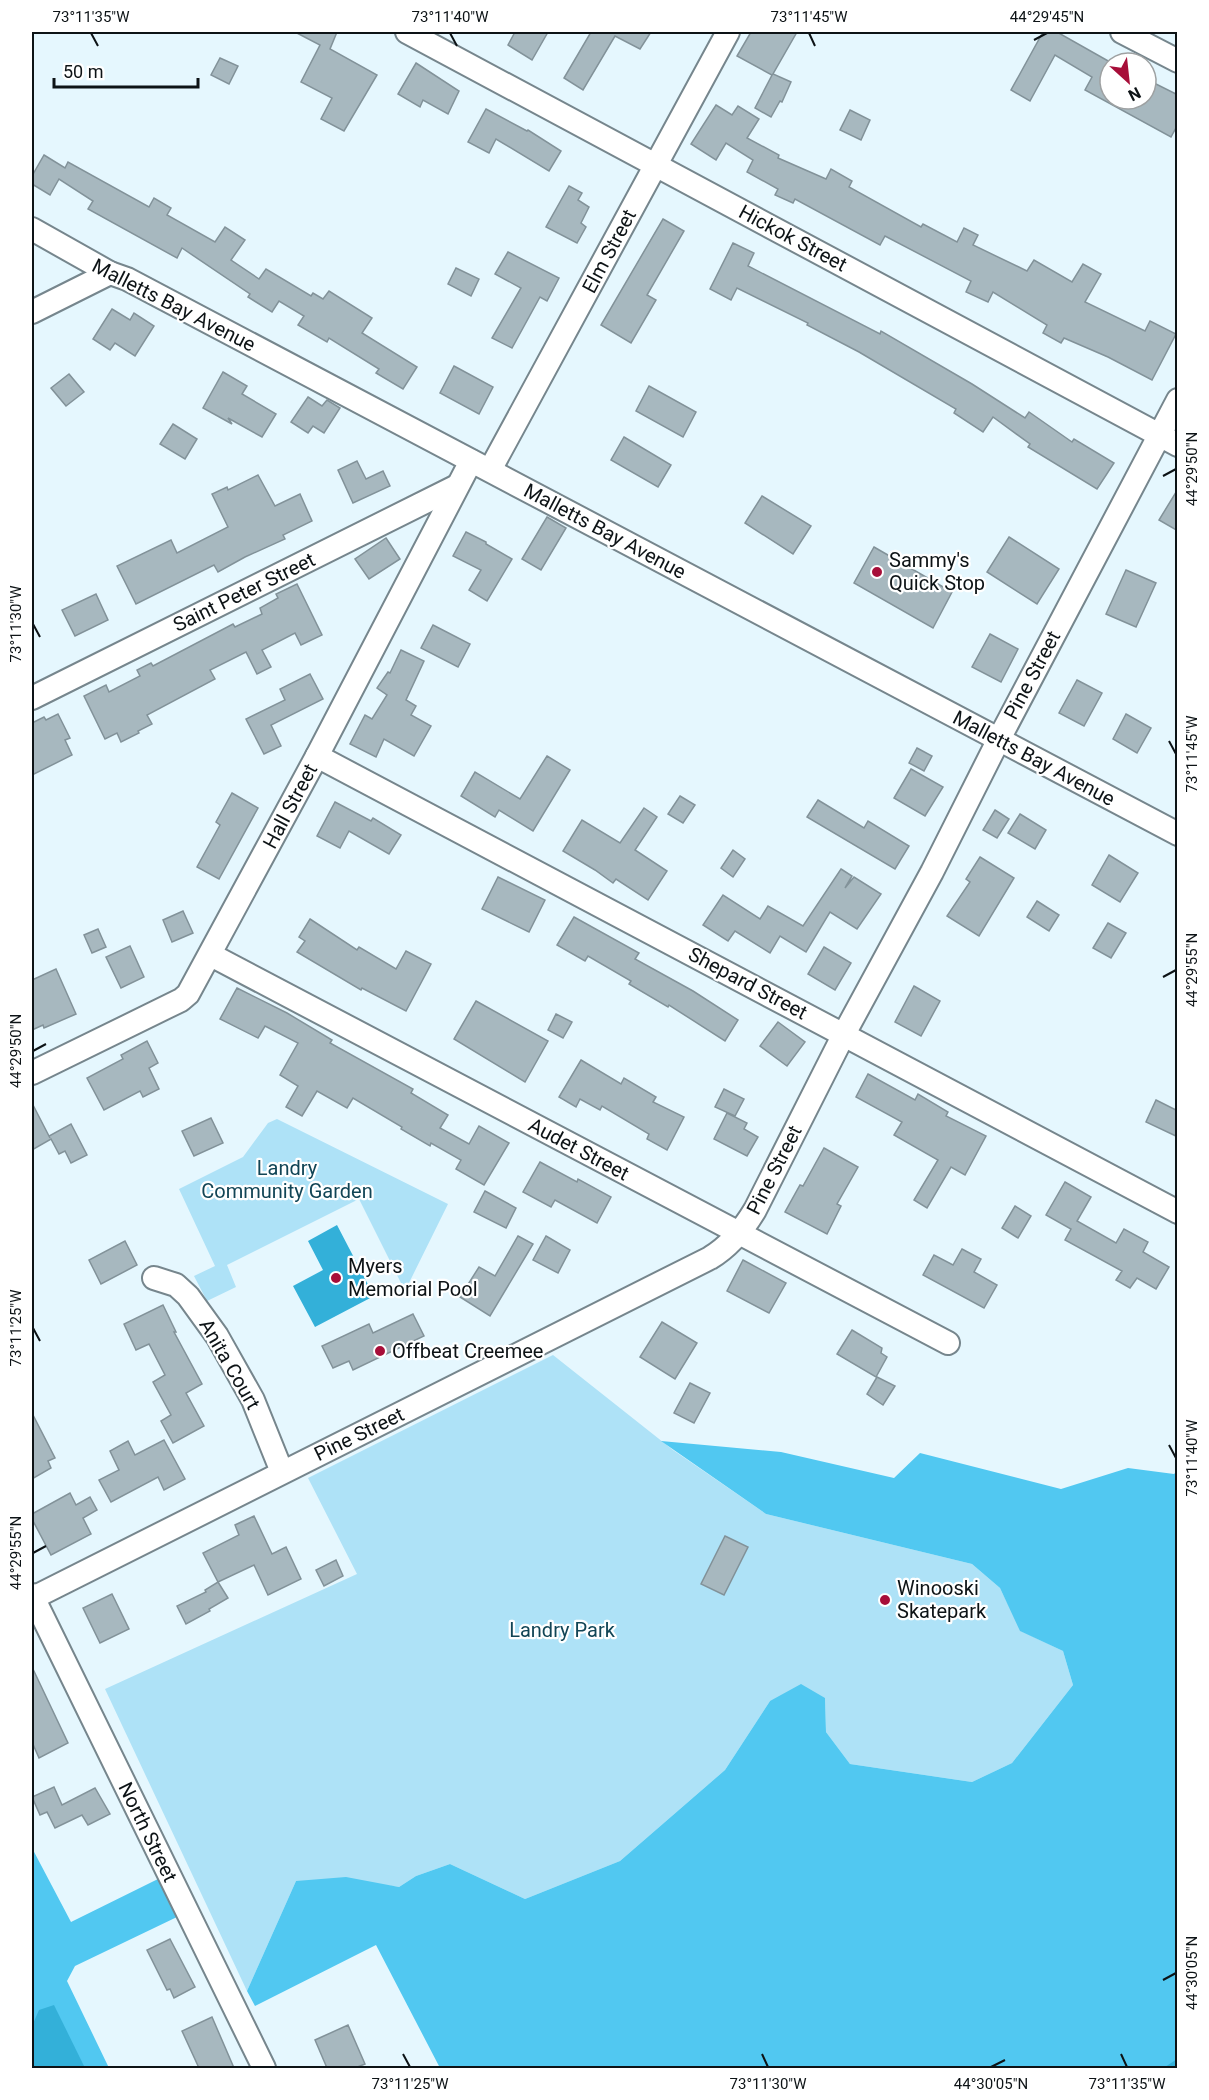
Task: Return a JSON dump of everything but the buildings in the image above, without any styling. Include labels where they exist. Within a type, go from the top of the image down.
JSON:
[{"type":"street","name":"Hickok Street","points":[[407,32],[1168,440]]},
{"type":"street","name":"Elm Street","points":[[480,466],[656,165],[728,32]]},
{"type":"street","points":[[1122,32],[1178,61]]},
{"type":"street","name":"Malletts Bay Avenue","points":[[32,230],[1178,834]]},
{"type":"street","points":[[32,312],[110,273]]},
{"type":"street","name":"Pine Street","points":[[32,1596],[710,1258],[721,1252],[740,1233],[932,872],[999,739],[1168,440],[1178,400]]},
{"type":"street","name":"Hall Street","points":[[32,1072],[181,1000],[188,994],[317,756],[457,486],[480,466]]},
{"type":"street","name":"Saint Peter Street","points":[[32,698],[457,486]]},
{"type":"street","name":"Shepard Street","points":[[317,756],[1178,1212]]},
{"type":"street","name":"Audet Street","points":[[211,955],[948,1343]]},
{"type":"street","name":"Anita Court","points":[[154,1278],[176,1285],[188,1296],[217,1336],[253,1400],[282,1472]]},
{"type":"street","name":"North Street","points":[[32,1596],[264,2068]]},
{"type":"green space","name":"Landry Community Garden","points":[[277,1119],[448,1204],[405,1291],[359,1199],[227,1265],[236,1287],[207,1301],[194,1276],[215,1266],[179,1189],[243,1157],[268,1123]]},
{"type":"green space","name":"Landry Park","points":[[553,1355],[673,1450],[766,1514],[972,1564],[1000,1588],[1021,1631],[1063,1651],[1073,1685],[1012,1763],[972,1782],[850,1764],[826,1732],[825,1698],[770,1701],[725,1770],[620,1861],[525,1899],[450,1864],[416,1876],[399,1887],[296,1881],[247,1991],[105,1689],[357,1574],[308,1478]]},
{"type":"shaded area","name":"Myers Memorial Pool","points":[[337,1225],[374,1296],[315,1327],[293,1286],[323,1270],[308,1241]]},
{"type":"shaded area","points":[[661,1441],[781,1452],[894,1478],[920,1453],[1061,1489],[1128,1468],[1174,1474],[1177,1471],[1177,2068],[440,2068],[376,1945],[255,2006],[247,1991],[296,1881],[346,1877],[399,1887],[416,1876],[450,1864],[525,1899],[620,1861],[725,1770],[770,1701],[801,1684],[825,1698],[826,1732],[850,1764],[972,1782],[1012,1763],[1073,1685],[1063,1651],[1020,1631],[1000,1588],[972,1564],[766,1514]]},
{"type":"shaded area","points":[[32,1848],[71,1922],[158,1879],[177,1917],[75,1966],[67,1981],[109,2068],[32,2068]]},
{"type":"shaded area","points":[[54,2005],[85,2068],[32,2068],[32,2026],[39,2010]]},
{"type":"waterway","points":[[1169,2068],[1178,2062]]},
{"type":"place","name":"Sammy's Quick Stop","points":[[877,572]]},
{"type":"place","name":"Myers Memorial Pool","points":[[336,1278]]},
{"type":"place","name":"Offbeat Creemee","points":[[380,1351]]},
{"type":"place","name":"Winooski Skatepark","points":[[885,1600]]}]
